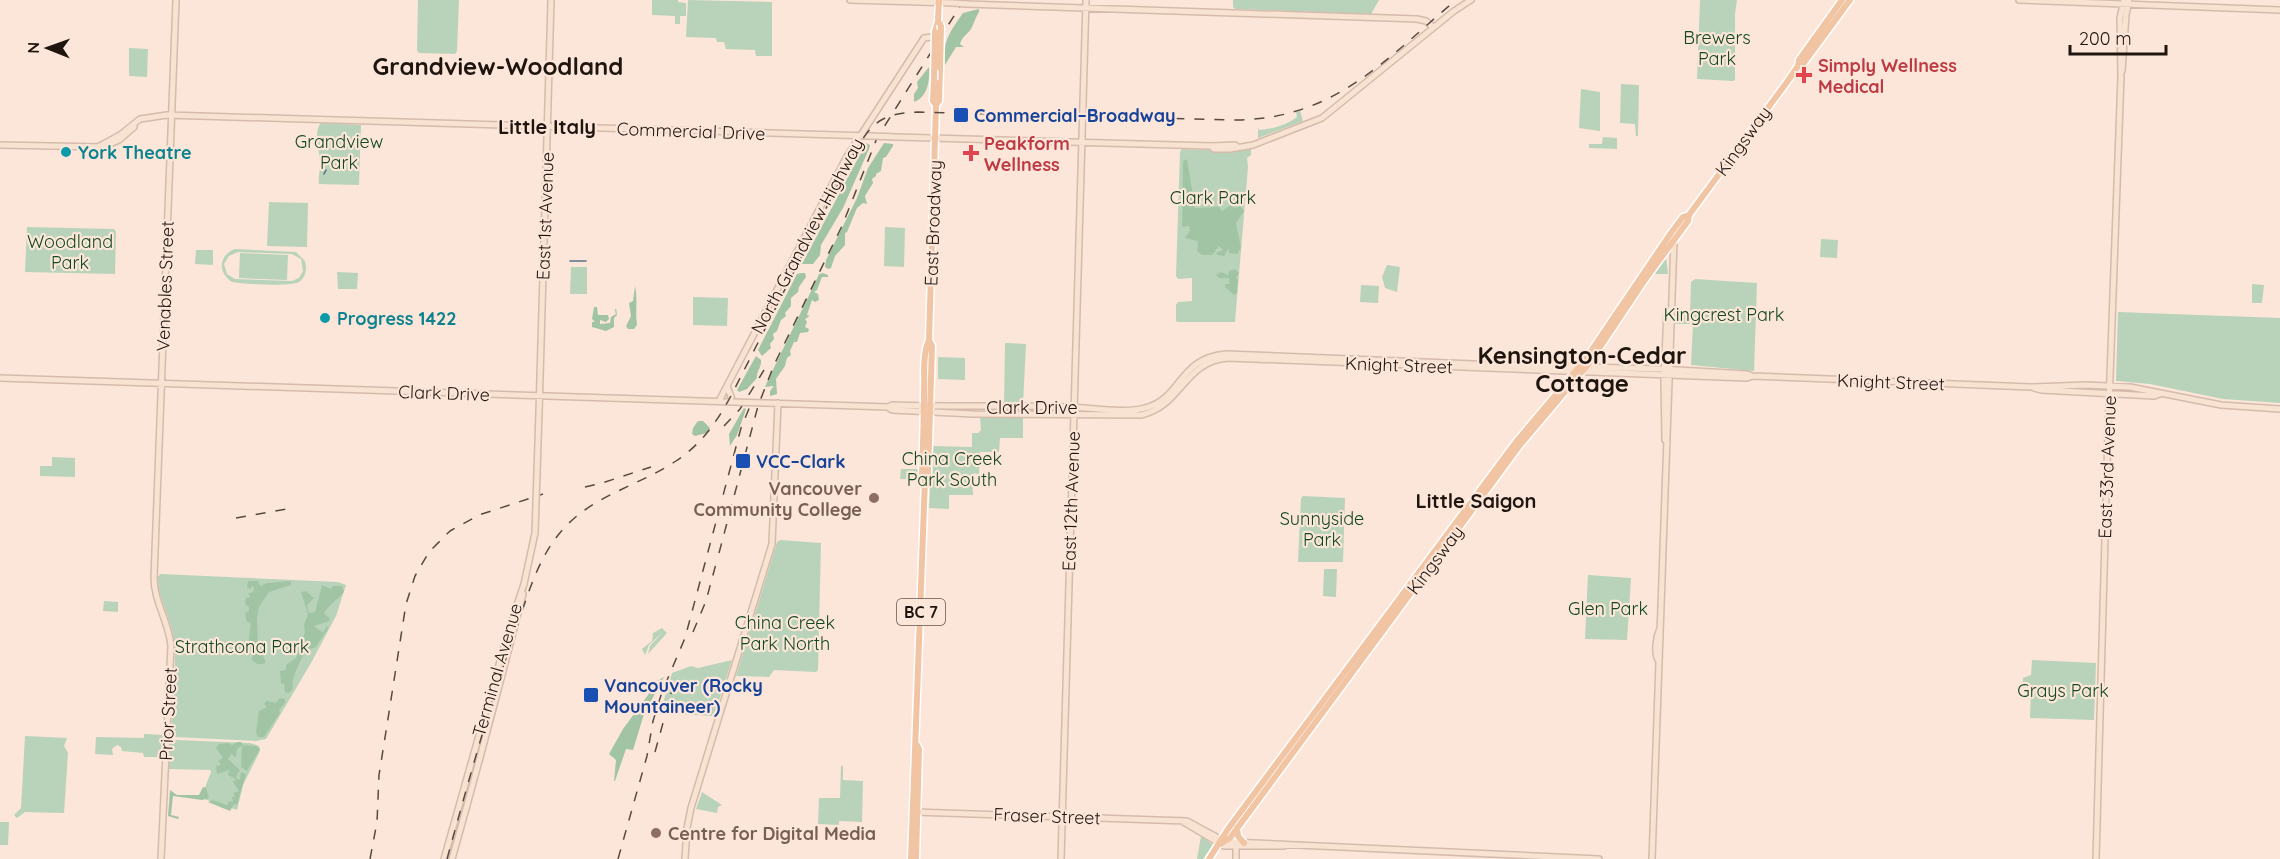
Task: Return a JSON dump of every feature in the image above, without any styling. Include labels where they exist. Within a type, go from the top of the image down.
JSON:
[{"type":"main road","name":"Kingsway","points":[[1209,859],[1516,442],[1582,369],[1683,218],[1689,216],[1798,66],[1799,60],[1842,0]]},
{"type":"main road","name":"Kingsway","points":[[1798,66],[1803,64],[1850,0]]},
{"type":"main road","name":"East Broadway","points":[[936,105],[933,101],[934,37],[939,22],[939,1]]},
{"type":"main road","name":"East Broadway","points":[[916,859],[914,749],[917,745],[925,479],[928,474],[927,409],[932,346],[929,340],[936,105],[939,101],[941,27],[939,22]]},
{"type":"main road","name":"Kingsway","points":[[1223,842],[1238,827],[1520,445],[1582,369],[1670,246],[1672,236]]},
{"type":"main road","name":"East Broadway","points":[[911,859],[915,812]]},
{"type":"main road","points":[[1238,827],[1238,836],[1244,843]]},
{"type":"street","name":"Venables Street","points":[[154,571],[176,0]]},
{"type":"street","name":"East 1st Avenue","points":[[524,584],[535,533],[551,0]]},
{"type":"street","points":[[850,0],[939,1],[984,5],[1416,19],[1429,22],[1434,27]]},
{"type":"street","name":"East 12th Avenue","points":[[1061,859],[1086,0]]},
{"type":"street","name":"Commercial Drive","points":[[1,144],[98,147],[117,141],[148,118],[171,115],[1211,146],[1223,149],[1263,141],[1322,118],[1434,27],[1471,0]]},
{"type":"street","points":[[2019,0],[2126,2],[2280,10]]},
{"type":"street","name":"East 33rd Avenue","points":[[2096,859],[2109,389],[2121,76],[2120,18],[2126,2]]},
{"type":"street","name":"North Grandview Highway","points":[[718,401],[791,260],[860,136],[924,38],[934,37]]},
{"type":"street","points":[[1666,372],[1672,236]]},
{"type":"street","points":[[1652,859],[1658,660],[1656,656],[1657,634],[1660,628],[1670,246]]},
{"type":"street","name":"Knight Street","points":[[1172,391],[1187,370],[1196,363],[1214,355],[1226,354],[1582,369]]},
{"type":"street","name":"Knight Street","points":[[1171,400],[1188,377],[1199,367],[1226,358],[1739,373],[1752,376],[2031,387],[2041,390],[2139,388],[2221,405],[2280,409]]},
{"type":"street","name":"Clark Drive","points":[[0,378],[888,407],[892,405],[927,409],[1140,409],[1157,404],[1172,391]]},
{"type":"street","points":[[727,386],[733,402]]},
{"type":"street","name":"Clark Drive","points":[[1074,410],[1141,415],[1171,400]]},
{"type":"street","points":[[685,859],[691,808],[773,538],[778,403]]},
{"type":"street","name":"Prior Street","points":[[154,571],[156,596],[168,625],[171,646],[162,859]]},
{"type":"street","name":"Terminal Avenue","points":[[444,859],[524,584]]},
{"type":"street","name":"Terminal Avenue","points":[[452,859],[499,691],[524,584]]},
{"type":"street","name":"Fraser Street","points":[[915,812],[1182,821],[1236,847],[1285,846],[1599,859]]},
{"type":"street","name":"Fraser Street","points":[[1223,842],[1285,846]]},
{"type":"street","points":[[1236,847],[1236,859]]},
{"type":"green space","points":[[418,0],[459,0],[455,54],[419,53],[417,50]]},
{"type":"green space","points":[[652,0],[678,0],[678,2],[686,3],[686,16],[680,16],[680,24],[675,24],[675,16],[652,15]]},
{"type":"green space","points":[[688,0],[772,2],[772,56],[756,56],[755,50],[726,49],[724,42],[717,42],[716,38],[686,37]]},
{"type":"green space","points":[[1233,0],[1379,0],[1371,14],[1235,9]]},
{"type":"green space","name":"Brewers Park","points":[[1700,0],[1737,0],[1735,80],[1733,81],[1697,79]]},
{"type":"green space","points":[[979,9],[971,29],[961,41],[960,44],[964,47],[956,47],[945,65],[946,43],[951,31],[963,13]]},
{"type":"green space","points":[[129,48],[148,49],[147,77],[129,76]]},
{"type":"green space","points":[[929,67],[925,92],[919,100],[914,102],[914,94],[918,88],[917,82]]},
{"type":"green space","points":[[1621,84],[1639,85],[1638,136],[1636,136],[1635,124],[1620,123]]},
{"type":"green space","points":[[1581,89],[1600,92],[1600,131],[1579,128]]},
{"type":"green space","points":[[1300,110],[1303,121],[1258,138],[1258,127],[1259,130],[1284,124],[1297,117],[1296,112]]},
{"type":"green space","name":"Grandview Park","points":[[321,123],[361,125],[359,185],[319,184],[320,160],[317,132]]},
{"type":"green space","points":[[1603,137],[1617,138],[1617,149],[1589,148],[1589,144],[1602,144]]},
{"type":"green space","points":[[866,143],[870,145],[869,149],[843,208],[821,245],[820,255],[813,264],[802,264]]},
{"type":"green space","points":[[884,143],[893,144],[893,146],[883,158],[881,171],[872,179],[873,183],[865,196],[867,204],[863,203],[857,208],[845,233],[845,245],[835,256],[831,268],[828,269],[825,267],[826,260],[857,198],[868,168]]},
{"type":"green space","name":"Clark Park","points":[[1182,149],[1233,151],[1251,149],[1251,155],[1247,158],[1235,322],[1176,321],[1178,302],[1192,301],[1192,278],[1178,279],[1176,276],[1180,152]]},
{"type":"green space","points":[[1187,159],[1195,208],[1219,207],[1222,211],[1231,205],[1235,208],[1240,206],[1244,211],[1236,223],[1241,248],[1237,254],[1229,253],[1229,248],[1224,256],[1218,255],[1216,253],[1223,250],[1219,246],[1212,255],[1202,255],[1197,251],[1198,241],[1185,238],[1190,231],[1189,226],[1182,227],[1183,161]]},
{"type":"green space","points":[[269,202],[308,203],[307,247],[267,246]]},
{"type":"green space","name":"Woodland Park","points":[[27,227],[114,229],[116,232],[115,274],[25,272]]},
{"type":"green space","points":[[885,227],[905,228],[904,267],[884,266]]},
{"type":"green space","points":[[1821,239],[1838,240],[1837,258],[1820,257]]},
{"type":"green space","points":[[235,249],[296,252],[305,261],[305,273],[299,282],[294,284],[266,285],[232,282],[222,269],[223,259]],"holes":[[[238,252],[292,254],[301,259],[303,271],[299,278],[292,281],[235,279],[227,274],[224,264],[229,256]]]},
{"type":"green space","points":[[196,250],[213,250],[213,265],[195,264]]},
{"type":"green space","points":[[240,253],[288,255],[287,280],[239,278]]},
{"type":"green space","points":[[1666,256],[1668,274],[1654,274],[1653,273]]},
{"type":"green space","points":[[1387,265],[1400,267],[1397,292],[1385,288],[1382,277]]},
{"type":"green space","points":[[571,267],[587,267],[587,294],[570,294]]},
{"type":"green space","points":[[1235,269],[1239,273],[1236,278],[1238,279],[1237,293],[1234,295],[1225,287],[1225,284],[1229,284],[1229,278],[1219,278],[1216,275],[1221,272],[1228,275],[1229,271]]},
{"type":"green space","points":[[337,272],[358,273],[357,289],[338,289]]},
{"type":"green space","points":[[805,273],[806,277],[798,292],[791,298],[791,306],[785,313],[786,316],[773,334],[771,348],[762,356],[758,350],[797,274]]},
{"type":"green space","points":[[823,273],[828,277],[822,277],[814,292],[818,294],[819,300],[815,302],[812,300],[807,315],[810,316],[805,319],[808,332],[800,333],[797,342],[794,342],[790,351],[791,355],[787,358],[785,366],[776,379],[777,394],[770,396],[770,391],[774,386],[765,387],[768,380],[819,274]]},
{"type":"green space","name":"Kingcrest Park","points":[[1695,279],[1757,283],[1754,371],[1691,365],[1693,324],[1672,324],[1673,314],[1690,315],[1691,282]]},
{"type":"green space","points":[[2252,284],[2264,285],[2262,303],[2252,303]]},
{"type":"green space","points":[[1361,285],[1379,286],[1378,303],[1360,302]]},
{"type":"green space","points":[[635,286],[637,325],[634,329],[628,329],[626,326],[631,316],[629,303],[633,301]]},
{"type":"green space","points":[[693,297],[728,298],[727,326],[693,325]]},
{"type":"green space","points":[[594,307],[597,307],[598,315],[608,315],[609,319],[606,322],[600,320],[600,324],[610,323],[611,317],[616,314],[616,308],[617,315],[614,318],[614,327],[606,331],[592,327],[592,322],[595,322],[592,319]]},
{"type":"green space","points":[[2118,312],[2280,318],[2280,403],[2223,399],[2150,384],[2116,381]]},
{"type":"green space","points":[[1005,343],[1026,344],[1023,404],[1004,405]]},
{"type":"green space","points":[[756,356],[761,360],[757,378],[747,389],[739,392],[737,390]]},
{"type":"green space","points":[[938,357],[965,358],[965,380],[938,379]]},
{"type":"green space","points":[[744,408],[746,409],[737,435],[730,446],[729,434]]},
{"type":"green space","name":"China Creek Park South","points":[[980,417],[1023,417],[1023,438],[1000,438],[999,452],[980,452],[979,475],[975,473],[972,476],[973,495],[949,495],[949,509],[929,508],[932,446],[972,447],[972,433],[978,433],[981,430]]},
{"type":"green space","points":[[698,421],[703,421],[710,428],[707,433],[695,436],[692,434],[693,428]]},
{"type":"green space","points":[[52,457],[75,458],[75,477],[40,476],[40,466],[52,466]]},
{"type":"green space","points":[[901,469],[918,469],[918,479],[900,479]]},
{"type":"green space","name":"Sunnyside Park","points":[[1303,496],[1345,498],[1343,562],[1298,562],[1301,498]]},
{"type":"green space","name":"China Creek Park North","points":[[780,540],[821,543],[818,670],[816,672],[774,670],[769,677],[736,676],[777,542]]},
{"type":"green space","points":[[1324,569],[1337,569],[1336,597],[1323,596]]},
{"type":"green space","name":"Strathcona Park","points":[[160,574],[338,582],[346,585],[336,616],[266,739],[256,741],[175,737],[171,734],[175,651],[172,632],[160,593],[158,577]]},
{"type":"green space","name":"Glen Park","points":[[1588,575],[1631,578],[1627,640],[1585,639]]},
{"type":"green space","points":[[248,581],[258,581],[260,586],[267,583],[291,581],[291,585],[269,592],[259,607],[258,646],[266,662],[263,664],[257,664],[252,660],[253,654],[249,648],[251,623],[247,622],[245,613],[249,611],[249,607],[245,604],[246,598],[251,597],[248,594],[253,592],[254,588],[253,586],[249,589],[247,587]]},
{"type":"green space","points":[[322,585],[331,589],[333,586],[342,586],[344,592],[324,613],[330,619],[329,621],[314,626],[323,633],[327,626],[328,629],[315,648],[307,649],[295,674],[293,689],[289,693],[285,692],[284,683],[281,684],[280,671],[286,670],[286,665],[296,658],[305,632],[304,625],[308,614],[301,592],[306,591],[314,598],[307,605],[309,613],[315,612]]},
{"type":"green space","points":[[104,601],[118,602],[118,612],[103,611]]},
{"type":"green space","points":[[662,628],[667,633],[648,654],[650,646],[663,632],[649,645],[645,655],[642,649],[652,641],[653,633]]},
{"type":"green space","points":[[732,660],[714,716],[660,713],[672,673],[691,666],[698,668]]},
{"type":"green space","name":"Grays Park","points":[[2032,660],[2096,663],[2094,720],[2030,718],[2031,691],[2023,691],[2023,678],[2031,675]]},
{"type":"green space","points":[[664,677],[644,714],[633,750],[626,749],[614,781],[616,760],[609,754],[623,729],[659,680]]},
{"type":"green space","points":[[280,698],[285,699],[285,703],[279,710],[280,713],[264,737],[258,737],[256,732],[259,711],[267,707],[264,704],[267,701],[276,703]]},
{"type":"green space","points":[[144,734],[164,735],[163,757],[144,757],[143,753],[122,751],[117,745],[112,749],[113,755],[95,754],[96,737],[144,738]]},
{"type":"green space","points":[[25,736],[67,738],[64,746],[68,753],[64,813],[25,812],[17,818],[14,815],[21,808]]},
{"type":"green space","points":[[176,740],[250,743],[259,746],[260,751],[243,785],[237,810],[201,798],[210,770],[169,769],[170,743]]},
{"type":"green space","points":[[237,742],[243,745],[237,749],[236,757],[231,754],[228,759],[240,770],[236,777],[238,780],[241,772],[246,774],[237,805],[234,804],[230,811],[208,802],[213,800],[227,805],[229,801],[233,802],[232,797],[235,796],[233,793],[239,791],[233,782],[236,779],[228,775],[230,770],[217,774],[216,766],[221,765],[218,761],[223,758],[216,748],[219,744],[232,745]]},
{"type":"green space","points":[[244,745],[256,746],[260,749],[247,771],[241,767]]},
{"type":"green space","points":[[841,766],[843,766],[843,780],[863,781],[862,822],[839,821],[839,825],[818,824],[819,798],[840,798]]},
{"type":"green space","points":[[203,787],[206,788],[209,798],[202,800],[173,796],[171,815],[179,817],[178,819],[168,816],[170,790],[177,795],[199,795]]},
{"type":"green space","points":[[702,792],[722,805],[718,807],[717,813],[696,809]]},
{"type":"green space","points":[[0,822],[9,822],[8,845],[0,845]]},
{"type":"green space","points":[[1201,836],[1213,845],[1203,859],[1197,859]]},
{"type":"waterway","points":[[324,174],[326,170]]},
{"type":"waterway","points":[[570,261],[586,261]]},
{"type":"railway","points":[[719,553],[758,406],[774,365],[842,226],[877,138],[964,0]]},
{"type":"railway","points":[[447,859],[505,660],[529,590],[548,550],[556,537],[578,515],[605,498],[676,461],[694,447],[709,430],[733,392],[851,159],[863,138],[876,124],[893,115],[918,112],[1238,120],[1273,117],[1304,109],[1332,97],[1358,81],[1456,0]]},
{"type":"railway","points":[[724,426],[740,409],[764,370]]},
{"type":"railway","points":[[618,859],[647,756],[653,721],[662,692],[685,638],[741,428],[753,399]]},
{"type":"railway","points":[[585,487],[651,467]]},
{"type":"railway","points":[[370,859],[377,822],[379,775],[406,604],[415,576],[429,552],[450,531],[479,515],[543,494]]},
{"type":"railway","points":[[236,518],[287,509]]},
{"type":"railway","points":[[693,632],[706,601],[717,560]]},
{"type":"railway","points":[[655,752],[674,683]]},
{"type":"place","name":"Simply Wellness Medical","points":[[1804,75]]},
{"type":"place","name":"Commercial–Broadway","points":[[961,115]]},
{"type":"place","name":"York Theatre","points":[[66,152]]},
{"type":"place","name":"Peakform Wellness","points":[[971,153]]},
{"type":"place","name":"Progress 1422","points":[[325,318]]},
{"type":"place","name":"VCC–Clark","points":[[743,461]]},
{"type":"place","name":"Vancouver Community College","points":[[874,498]]},
{"type":"place","name":"Vancouver (Rocky Mountaineer)","points":[[591,695]]},
{"type":"place","name":"Centre for Digital Media","points":[[656,833]]},
{"type":"district","name":"Grandview-Woodland","points":[[498,66]]},
{"type":"district","name":"Little Italy","points":[[547,126]]},
{"type":"district","name":"Kensington-Cedar Cottage","points":[[1582,369]]},
{"type":"district","name":"Little Saigon","points":[[1476,500]]}]
